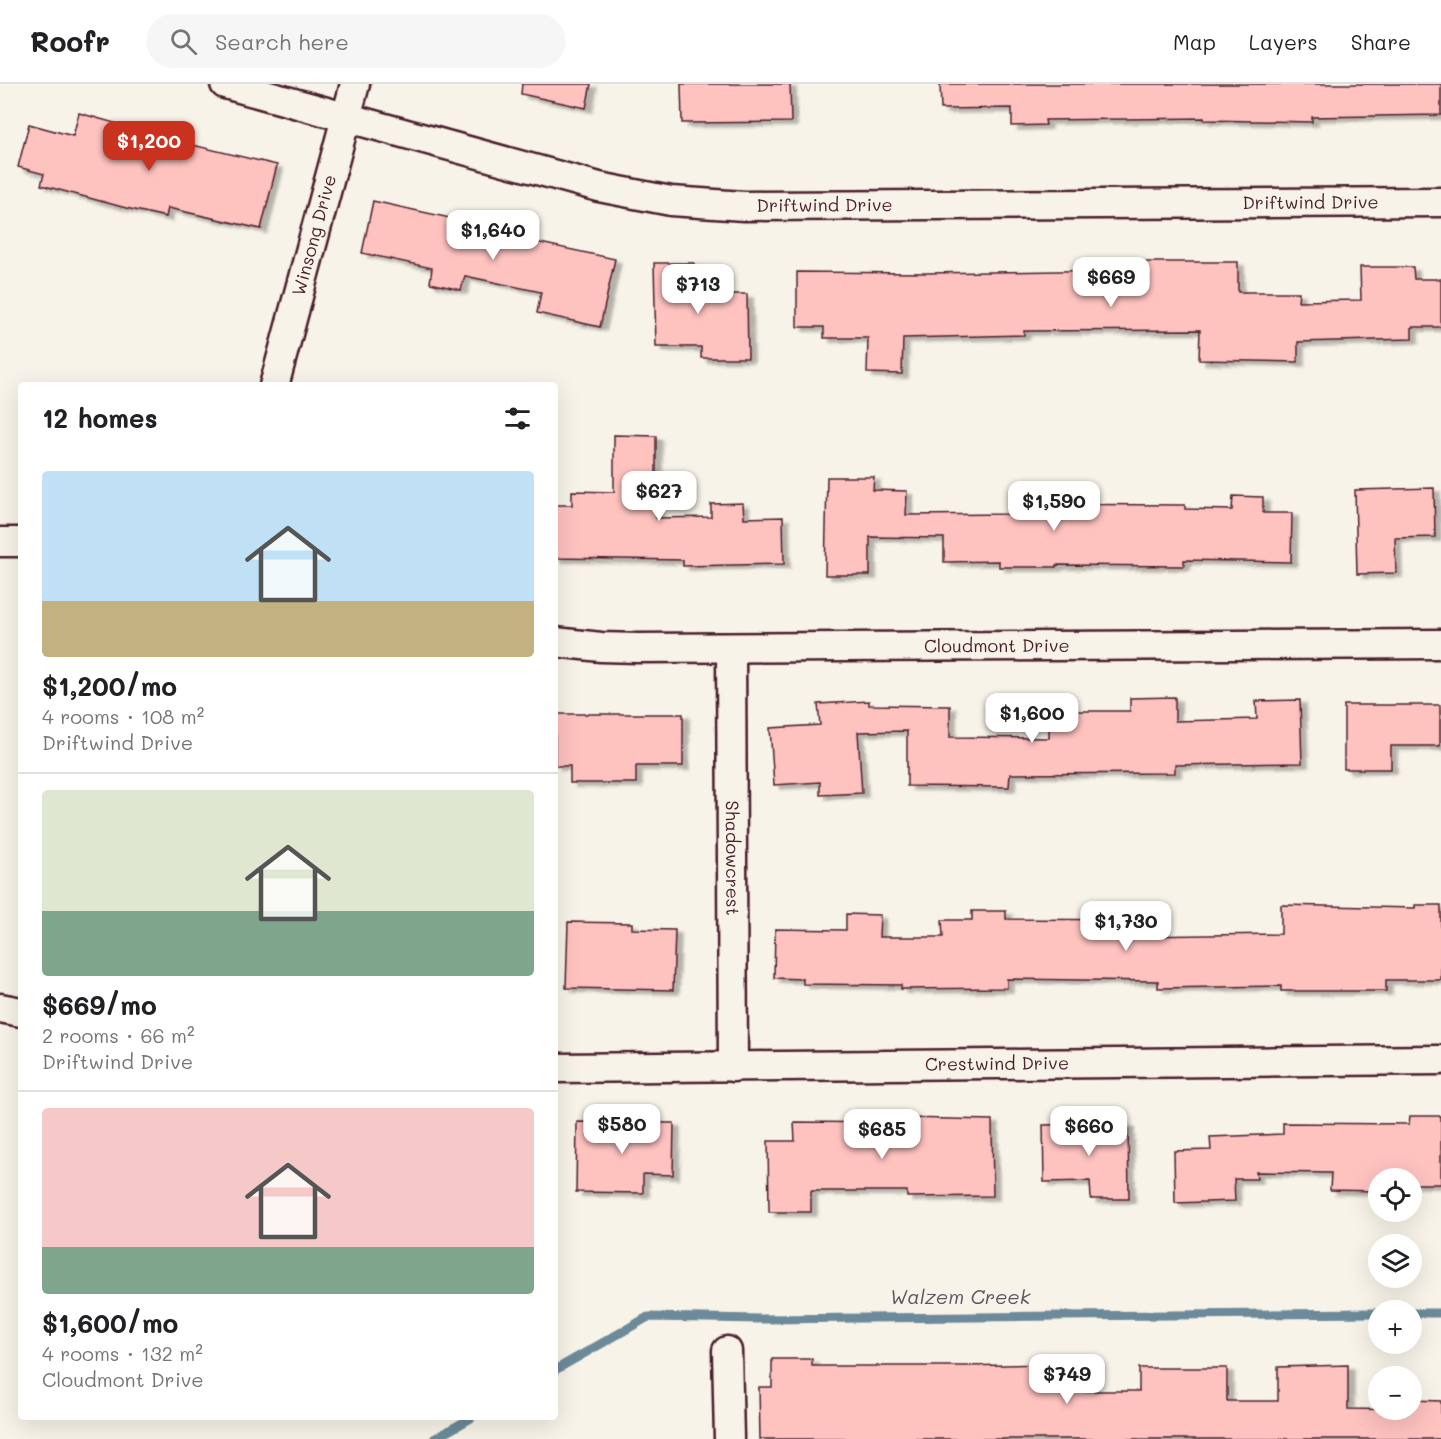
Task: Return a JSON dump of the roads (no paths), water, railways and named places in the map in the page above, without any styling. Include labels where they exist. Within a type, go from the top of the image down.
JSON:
[{"type":"street","name":"Driftwind Drive","points":[[225,84],[599,187],[671,201],[734,206],[1441,202]]},
{"type":"street","name":"Winsong Drive","points":[[275,382],[355,84]]},
{"type":"street","points":[[0,542],[18,542]]},
{"type":"street","name":"Cloudmont Drive","points":[[558,642],[620,648],[1441,644]]},
{"type":"street","name":"Shadowcrest","points":[[731,648],[733,1067]]},
{"type":"street","points":[[0,1008],[18,1011]]},
{"type":"street","name":"Crestwind Drive","points":[[558,1068],[1441,1060]]},
{"type":"street","points":[[727,1351],[729,1439]]},
{"type":"waterway","name":"Walzem Creek","points":[[558,1368],[648,1317],[761,1319],[1368,1313]]},
{"type":"waterway","name":"Walzem Creek","points":[[1422,1313],[1441,1313]]},
{"type":"waterway","name":"Walzem Creek","points":[[434,1439],[467,1420]]}]
